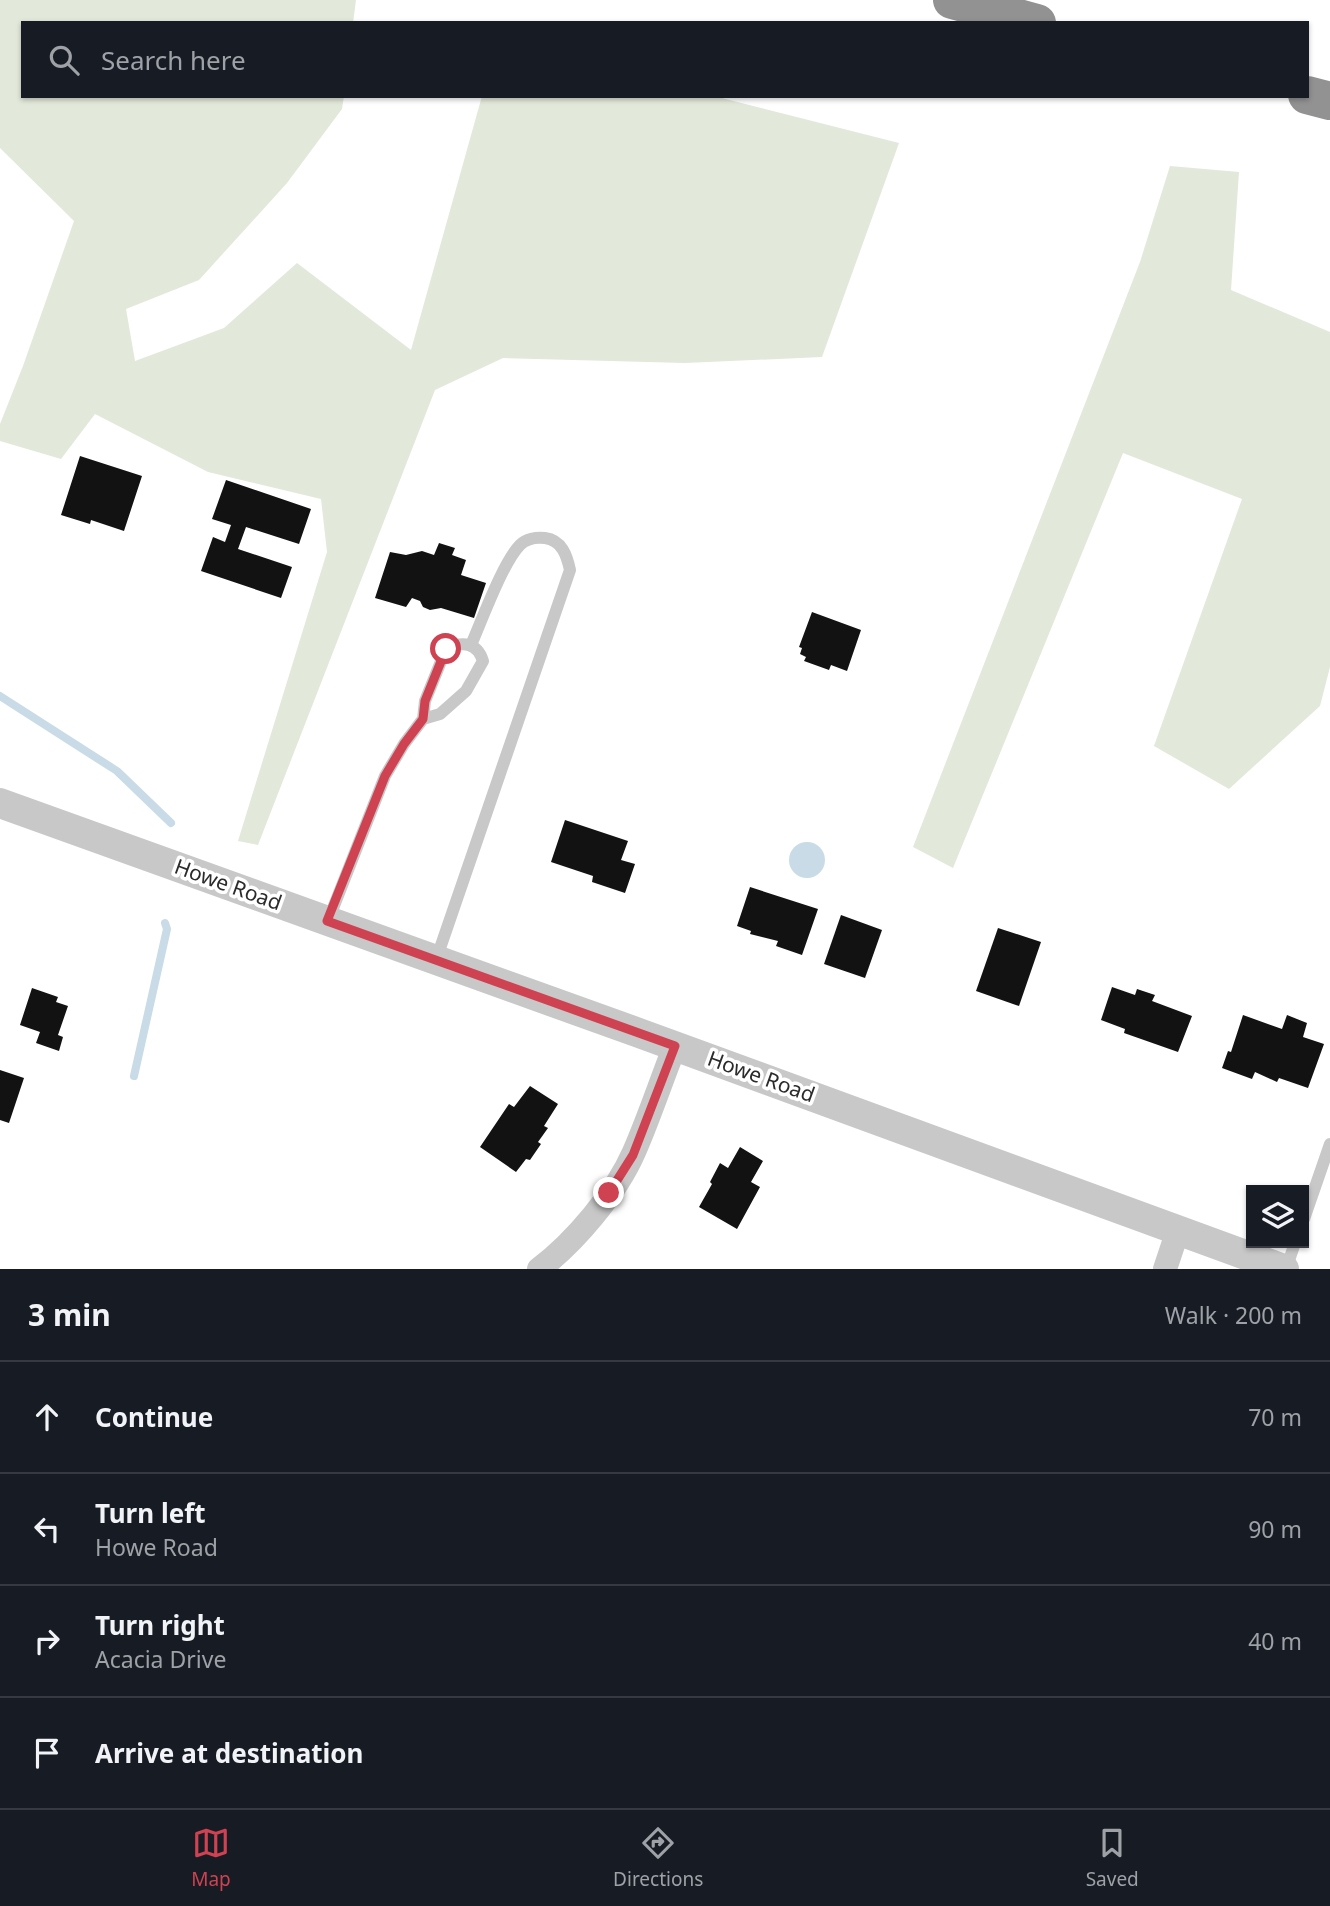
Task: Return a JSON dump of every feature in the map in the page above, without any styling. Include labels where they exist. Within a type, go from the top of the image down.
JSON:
[{"type":"highway","points":[[952,0],[1031,21]]},
{"type":"highway","points":[[1309,96],[1330,101]]},
{"type":"street","name":"Howe Road","points":[[0,803],[1285,1269]]},
{"type":"street","points":[[539,1269],[582,1229],[633,1155],[675,1046]]},
{"type":"street","points":[[1165,1269],[1178,1230]]},
{"type":"lane","points":[[436,960],[568,579],[570,570],[566,553],[558,544],[550,538],[536,537],[522,543],[511,556],[471,645]]},
{"type":"lane","points":[[327,921],[385,776],[423,719],[425,701],[446,649],[460,643],[480,650],[483,661],[466,691],[440,714],[423,719]]},
{"type":"lane","points":[[1309,1205],[1330,1144]]},
{"type":"lane","points":[[1285,1269],[1293,1248]]},
{"type":"shaded area","points":[[0,0],[356,0],[353,21],[21,21],[21,98],[344,98],[342,109],[287,183],[199,280],[126,309],[135,361],[224,328],[297,263],[411,350],[481,98],[722,98],[899,143],[822,357],[685,363],[503,358],[435,390],[258,845],[238,841],[327,552],[321,499],[208,472],[95,414],[61,459],[0,441],[0,424],[74,221],[0,148]]},
{"type":"shaded area","points":[[1170,166],[1239,172],[1231,290],[1330,332],[1330,667],[1320,706],[1229,789],[1154,746],[1242,499],[1123,453],[953,868],[913,847],[1140,262]]},
{"type":"water","points":[[807,842],[819,848],[825,860],[819,872],[807,878],[795,872],[789,860],[795,848]]},
{"type":"building","points":[[80,456],[142,476],[124,531],[91,520],[90,524],[61,515]]},
{"type":"building","points":[[226,480],[311,509],[299,544],[246,527],[238,549],[292,567],[281,598],[201,571],[213,537],[225,542],[231,525],[212,519]]},
{"type":"building","points":[[439,543],[455,548],[452,555],[466,560],[461,575],[486,583],[474,618],[441,608],[430,610],[412,598],[406,607],[375,598],[390,552],[406,555],[422,551],[434,555]]},
{"type":"building","points":[[812,612],[861,630],[847,671],[831,665],[829,670],[804,661],[806,657],[800,654],[802,648],[799,647]]},
{"type":"building","points":[[565,820],[628,841],[621,860],[635,864],[625,893],[592,882],[593,876],[551,862]]},
{"type":"building","points":[[750,887],[818,909],[802,955],[776,946],[778,941],[750,934],[751,931],[737,926]]},
{"type":"building","points":[[841,915],[882,930],[865,978],[824,964]]},
{"type":"building","points":[[998,928],[1041,942],[1019,1006],[976,991]]},
{"type":"building","points":[[1112,987],[1135,995],[1137,989],[1155,995],[1152,1001],[1192,1016],[1178,1052],[1124,1033],[1125,1029],[1101,1020]]},
{"type":"building","points":[[32,988],[58,997],[56,1002],[68,1006],[58,1035],[63,1037],[59,1051],[36,1043],[40,1032],[20,1025]]},
{"type":"building","points":[[1243,1015],[1282,1029],[1287,1015],[1307,1023],[1303,1037],[1324,1044],[1308,1088],[1279,1078],[1277,1082],[1255,1072],[1252,1079],[1222,1068],[1228,1051],[1231,1052]]},
{"type":"building","points":[[0,1070],[24,1078],[9,1123],[0,1120]]},
{"type":"building","points":[[530,1086],[558,1104],[544,1126],[548,1128],[538,1142],[541,1144],[530,1160],[526,1159],[516,1172],[480,1147],[509,1104],[514,1107]]},
{"type":"building","points":[[740,1147],[763,1161],[751,1182],[760,1187],[737,1229],[699,1207],[720,1163],[728,1168]]},
{"type":"waterway","points":[[0,696],[117,771],[171,823]]},
{"type":"waterway","points":[[134,1076],[167,929],[165,923]]},
{"type":"route","points":[[446,649],[425,701],[423,719],[385,776],[327,921],[675,1046],[633,1155],[609,1193]]}]
